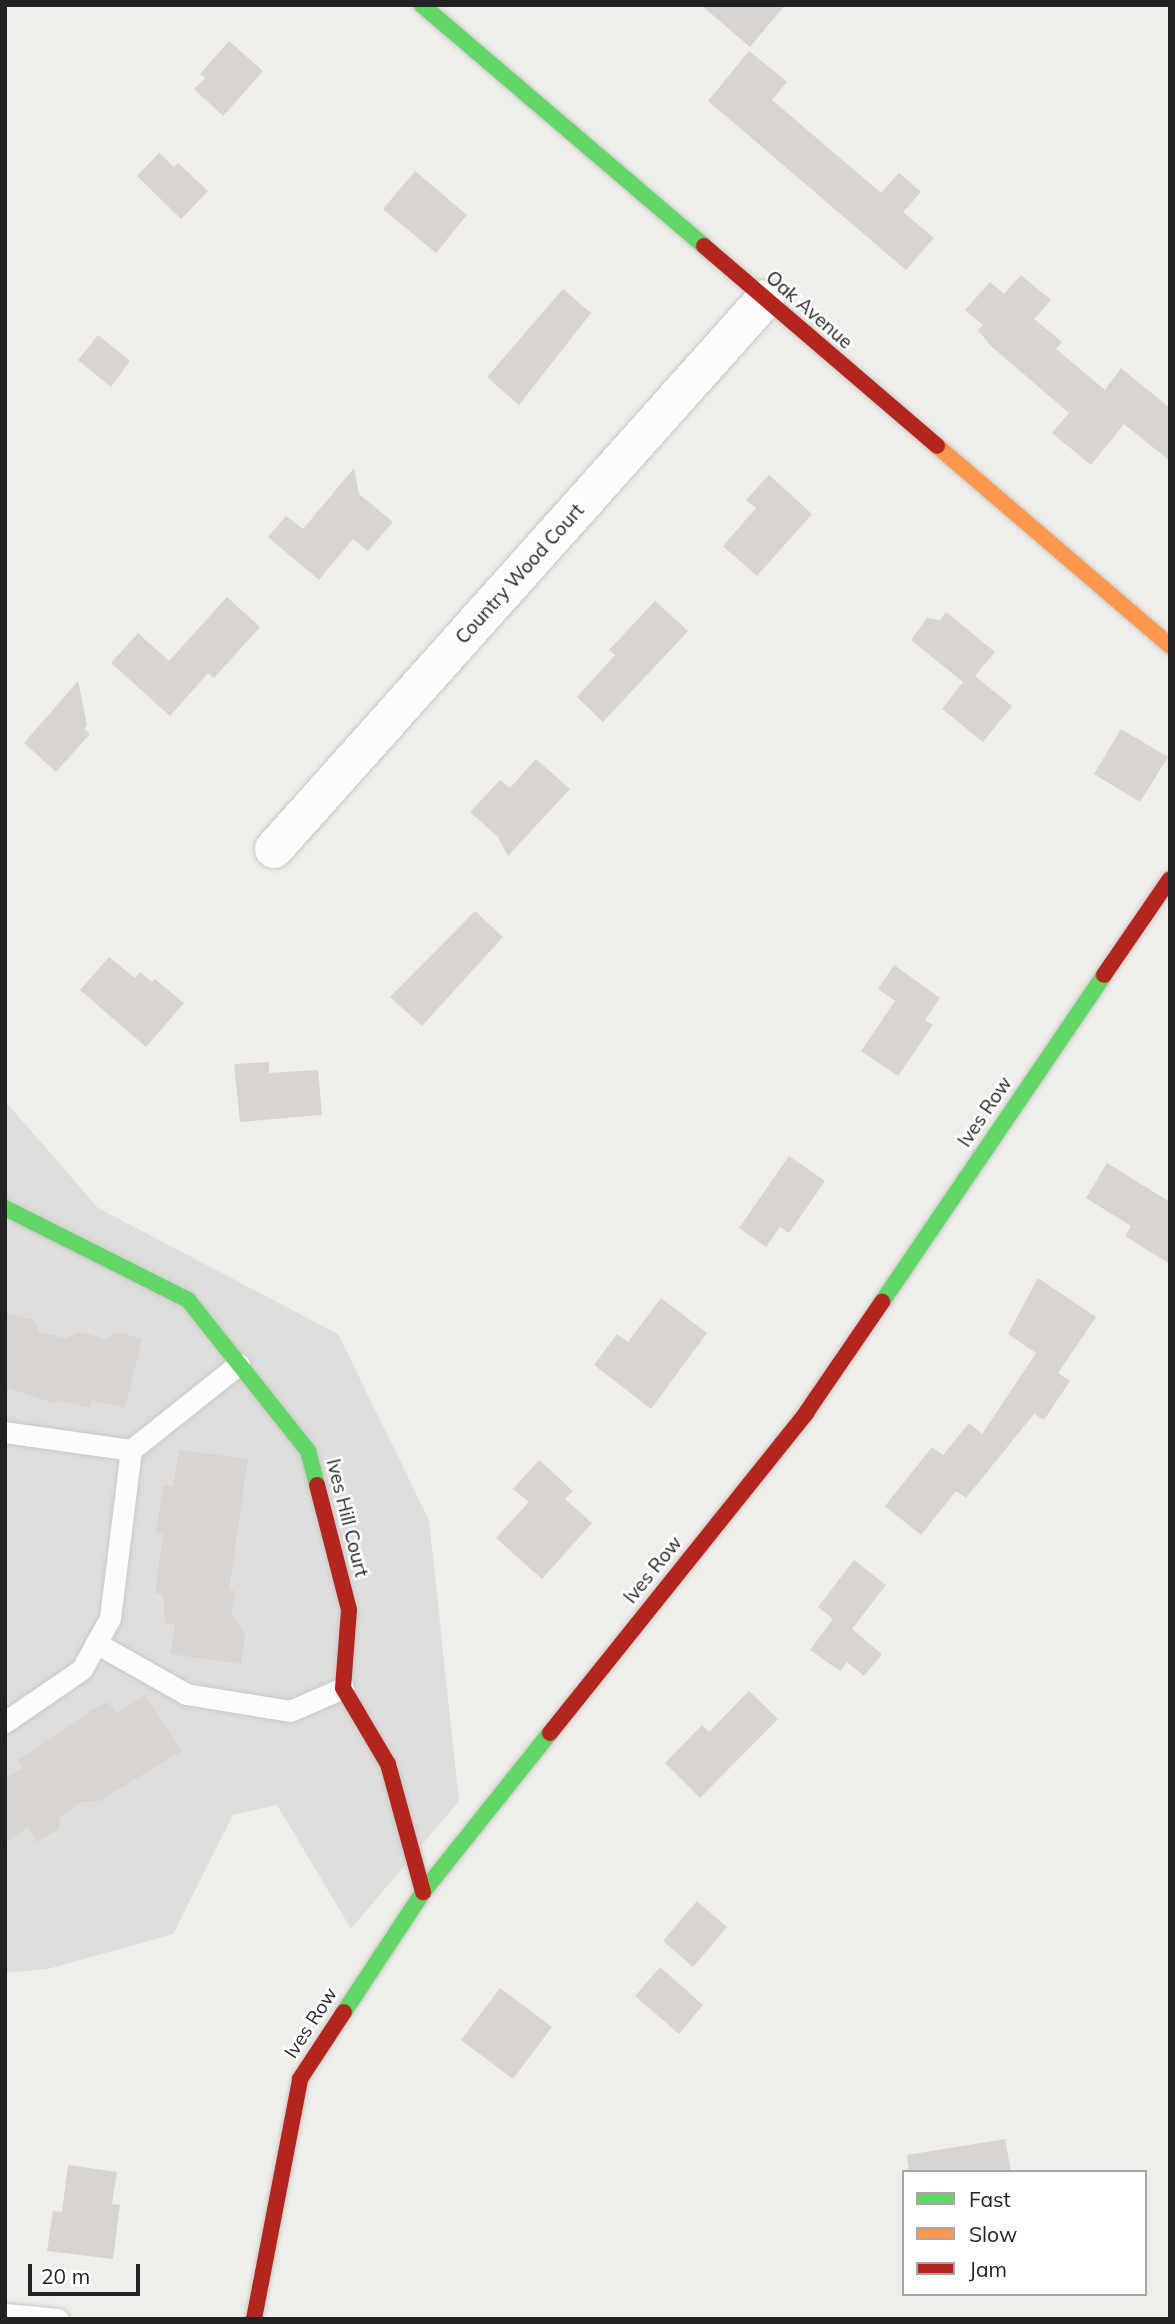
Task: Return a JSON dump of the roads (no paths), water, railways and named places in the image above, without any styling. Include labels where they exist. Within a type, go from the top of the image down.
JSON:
[{"type":"street","name":"Oak Avenue","points":[[422,5],[1170,646]]},
{"type":"street","name":"Country Wood Court","points":[[274,849],[765,299]]},
{"type":"street","name":"Ives Row","points":[[254,2319],[300,2079],[423,1892],[806,1413],[1170,879]]},
{"type":"street","name":"Ives Hill Court","points":[[5,1208],[188,1300],[309,1451],[349,1610],[343,1688]]},
{"type":"street","points":[[343,1688],[388,1763],[423,1892]]},
{"type":"lane","points":[[5,1722],[82,1669],[110,1618],[131,1450],[239,1364]]},
{"type":"lane","points":[[5,1432],[131,1450]]},
{"type":"lane","points":[[96,1643],[186,1694],[290,1711],[343,1688]]},
{"type":"lane","points":[[5,2314],[58,2319]]}]
